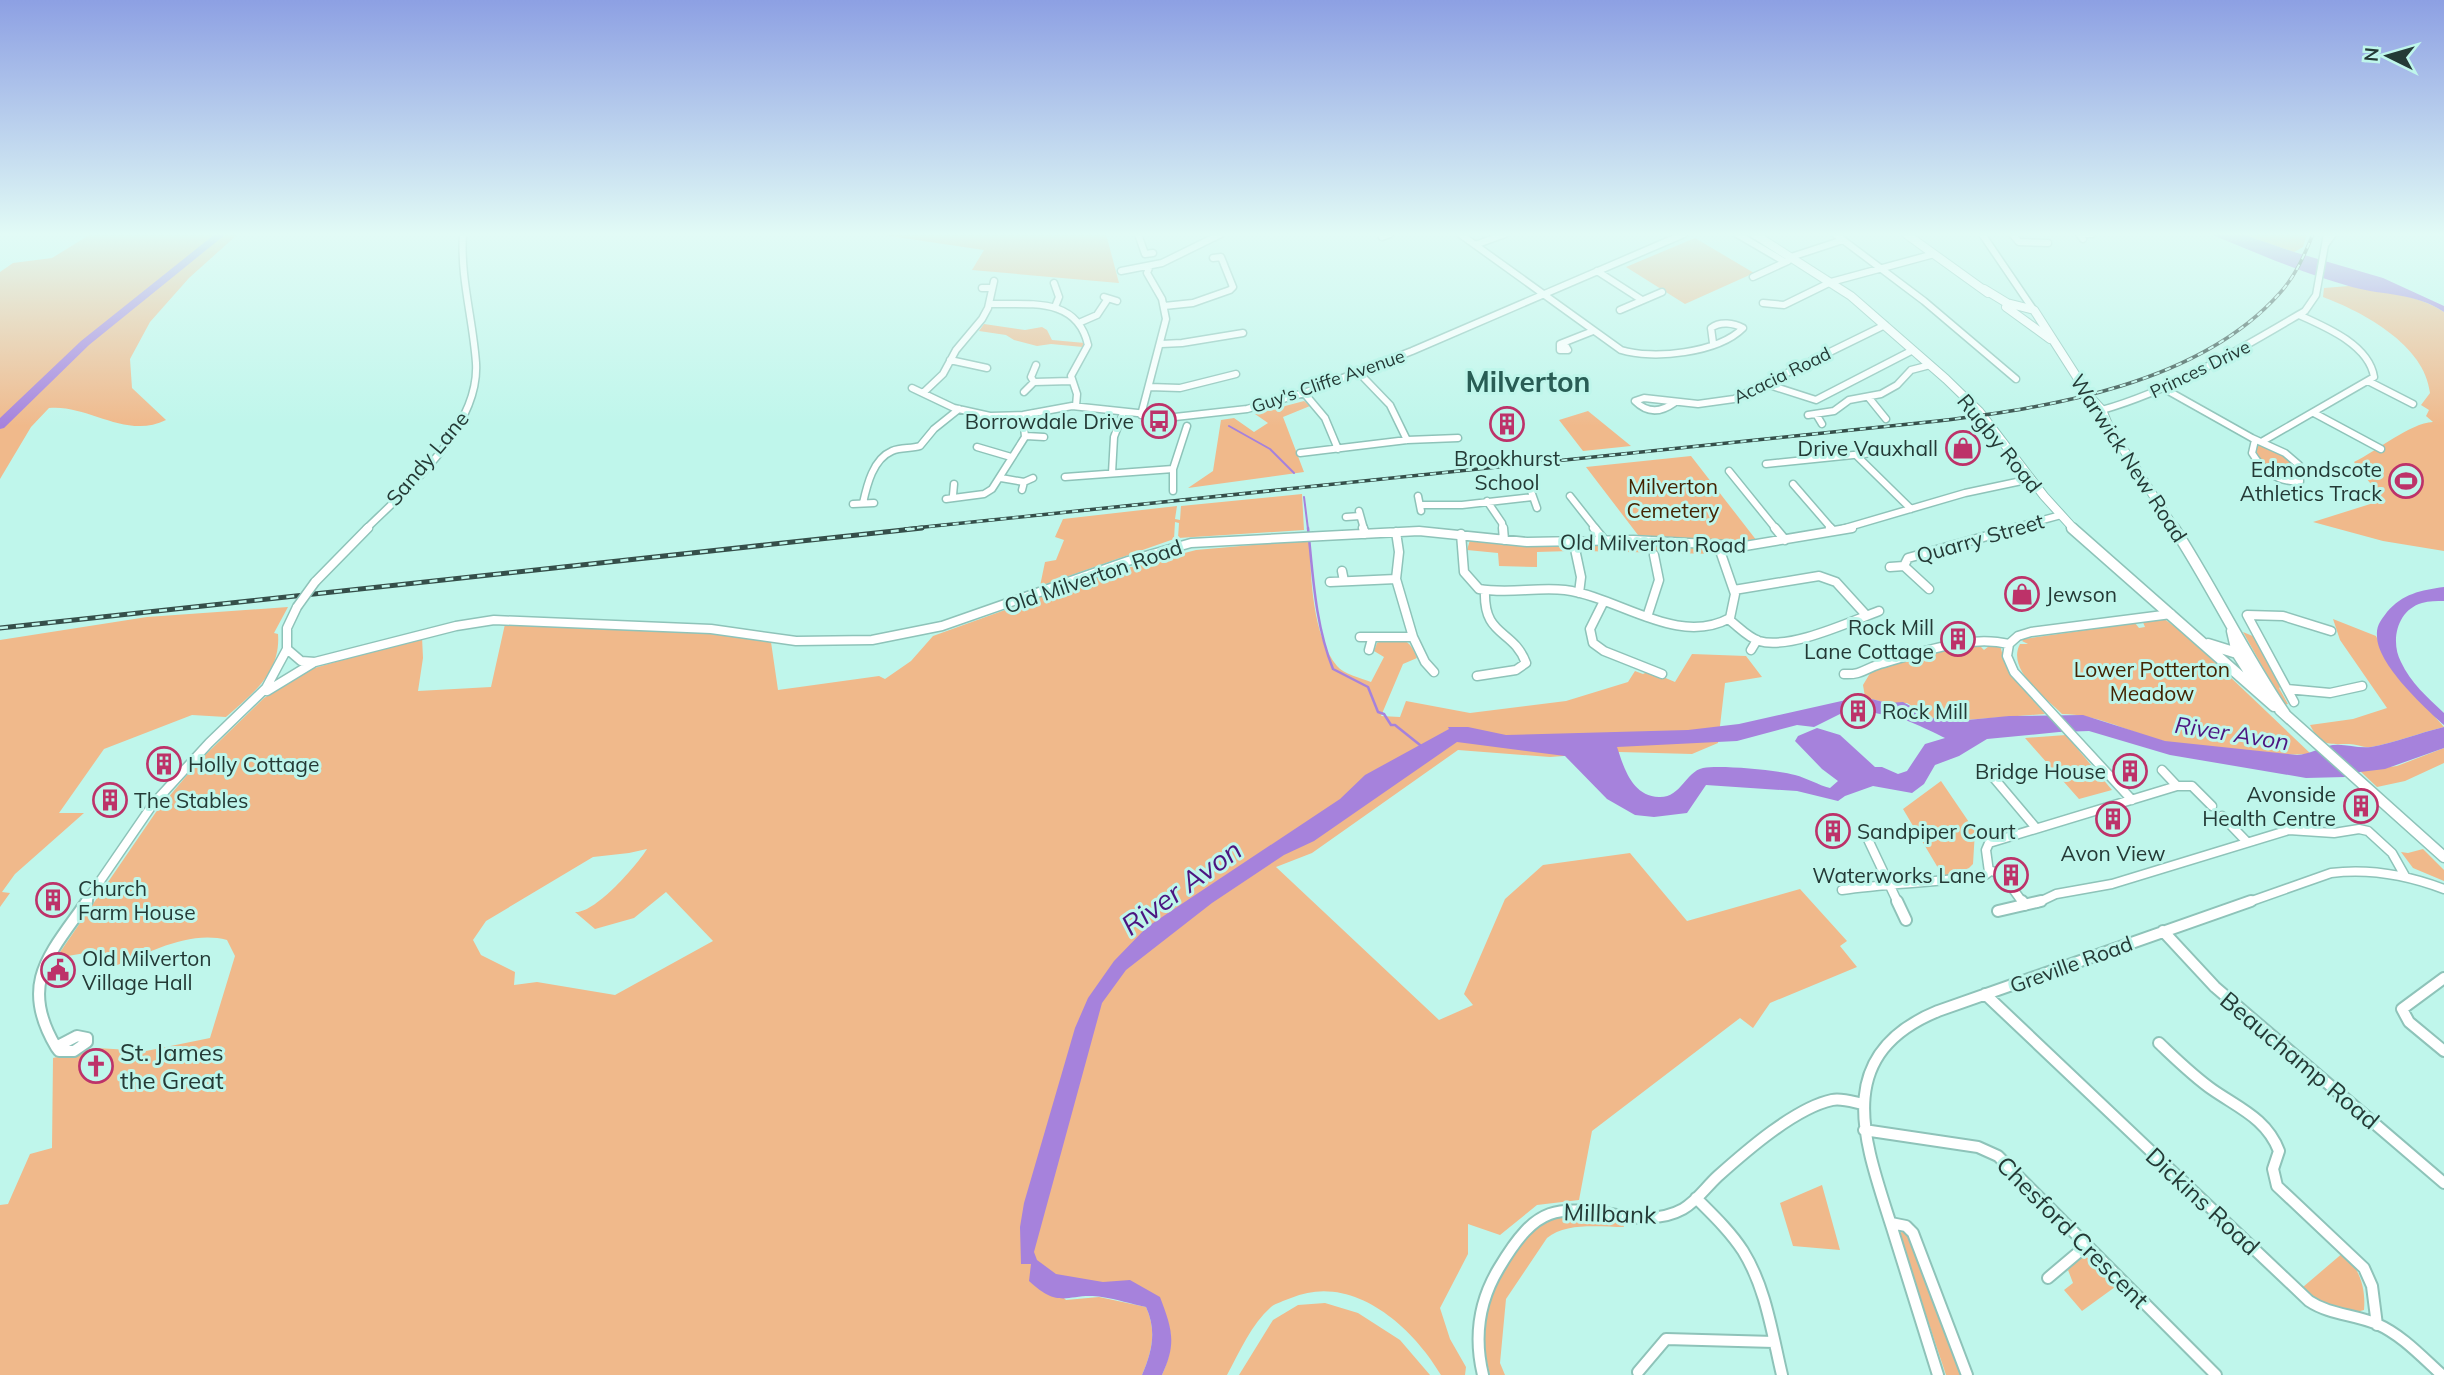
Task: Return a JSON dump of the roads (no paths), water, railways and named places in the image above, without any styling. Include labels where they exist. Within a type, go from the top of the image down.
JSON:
[{"type":"main road","name":"Rugby Road","points":[[1851,298],[1885,325],[1979,411],[2061,515],[2101,554],[2274,706]]},
{"type":"main road","points":[[1998,298],[2033,317],[2034,311]]},
{"type":"main road","points":[[2017,310],[2060,350]]},
{"type":"main road","name":"Warwick New Road","points":[[2034,311],[2094,404],[2102,410],[2113,433],[2210,584],[2247,662],[2274,706],[2444,857]]},
{"type":"main road","name":"Warwick New Road","points":[[2231,627],[2237,653],[2247,662],[2285,714]]},
{"type":"main road","name":"Rugby Road","points":[[2201,641],[2237,653]]},
{"type":"main road","points":[[2223,662],[2247,662]]},
{"type":"street","name":"Sandy Lane","points":[[257,698],[275,675],[287,649],[287,628],[297,607],[315,582],[438,452],[471,405],[476,374],[466,298]]},
{"type":"street","points":[[923,393],[943,374],[950,360],[978,324],[990,298]]},
{"type":"street","points":[[1055,307],[1059,298]]},
{"type":"street","points":[[1141,415],[1166,320],[1160,298]]},
{"type":"street","points":[[1164,306],[1193,303],[1207,298]]},
{"type":"street","name":"Guy's Cliffe Avenue","points":[[912,388],[959,409],[990,416],[1023,415],[1076,406],[1175,417],[1223,414],[1304,393],[1537,298]]},
{"type":"street","points":[[1548,298],[1621,349],[1643,356],[1688,352],[1713,343],[1742,331],[1743,328],[1734,323],[1714,325],[1711,328],[1713,343]]},
{"type":"street","points":[[1622,306],[1647,298]]},
{"type":"street","points":[[1768,298],[1766,303],[1784,304],[1796,298]]},
{"type":"street","points":[[1918,298],[2017,379]]},
{"type":"street","points":[[2017,310],[2022,298]]},
{"type":"street","name":"Warwick New Road","points":[[2025,298],[2034,311]]},
{"type":"street","name":"Princes Drive","points":[[2102,410],[2162,388],[2228,358],[2299,315],[2315,298]]},
{"type":"street","points":[[1081,322],[1098,315],[1106,299],[1118,301]]},
{"type":"street","points":[[989,304],[1055,307],[1072,313],[1081,322],[1088,347],[1072,371],[1072,381],[1077,394],[1076,406]]},
{"type":"street","points":[[2162,388],[2259,440],[2295,462],[2301,471],[2300,481],[2286,481],[2264,469],[2252,453],[2259,440],[2314,413],[2374,377],[2375,372],[2363,354],[2338,335],[2299,315]]},
{"type":"street","name":"Acacia Road","points":[[1674,403],[1666,410],[1654,412],[1639,406],[1635,401],[1641,397],[1674,403],[1730,400],[1885,325]]},
{"type":"street","points":[[1564,343],[1593,331]]},
{"type":"street","points":[[1161,344],[1181,344],[1219,335],[1243,333]]},
{"type":"street","points":[[1766,384],[1816,400],[1913,350]]},
{"type":"street","points":[[950,360],[984,367],[987,360]]},
{"type":"street","points":[[1034,383],[1031,377],[1036,365]]},
{"type":"street","points":[[1822,424],[1812,415],[1834,411],[1849,400],[1870,398],[1897,385],[1911,370],[1930,365]]},
{"type":"street","points":[[1149,387],[1180,388],[1236,374]]},
{"type":"street","points":[[1364,378],[1390,405],[1407,440]]},
{"type":"street","points":[[1024,392],[1034,383],[1072,381]]},
{"type":"street","points":[[2368,381],[2413,404]]},
{"type":"street","points":[[1304,393],[1325,418],[1338,449]]},
{"type":"street","points":[[1870,398],[1881,416]]},
{"type":"street","points":[[863,503],[868,482],[879,462],[888,453],[897,446],[919,446],[934,429],[959,409]]},
{"type":"street","points":[[1112,474],[1114,437],[1123,413]]},
{"type":"street","points":[[2314,413],[2381,449]]},
{"type":"street","points":[[954,484],[950,497],[971,496],[994,489],[1026,436],[1023,415]]},
{"type":"street","points":[[1173,491],[1173,469],[1187,426]]},
{"type":"street","points":[[1026,436],[1047,437]]},
{"type":"street","points":[[1300,453],[1407,440],[1458,438]]},
{"type":"street","points":[[976,447],[984,453],[1012,457]]},
{"type":"street","points":[[1766,464],[1778,466],[1856,455],[1898,453]]},
{"type":"street","points":[[1856,455],[1911,509]]},
{"type":"street","points":[[1065,477],[1173,469]]},
{"type":"street","points":[[1729,471],[1784,540]]},
{"type":"street","points":[[1002,478],[1023,486],[1033,478]]},
{"type":"street","name":"Old Milverton Road","points":[[257,698],[315,662],[456,626],[494,620],[711,629],[796,641],[884,639],[942,626],[1181,545],[1396,532],[1461,534],[1504,540],[1604,540],[1745,546],[1833,531],[1965,493],[2031,479]]},
{"type":"street","points":[[1793,484],[1833,531]]},
{"type":"street","points":[[1420,504],[1462,505],[1532,494],[1537,508]]},
{"type":"street","points":[[1570,499],[1604,540]]},
{"type":"street","points":[[1488,501],[1502,523],[1504,540]]},
{"type":"street","points":[[853,504],[874,503]]},
{"type":"street","points":[[1346,517],[1359,514],[1365,534]]},
{"type":"street","name":"Quarry Street","points":[[1904,566],[1908,558],[2061,515]]},
{"type":"street","points":[[1396,532],[1399,552],[1396,579],[1413,637],[1425,662],[1434,672]]},
{"type":"street","points":[[1461,534],[1460,559],[1464,573],[1475,586],[1485,590],[1579,593],[1673,625],[1694,628],[1714,626],[1728,619],[1736,604],[1734,590],[1718,545]]},
{"type":"street","points":[[1567,555],[1576,552],[1581,577],[1579,593]]},
{"type":"street","points":[[1646,562],[1655,559],[1659,580],[1647,617]]},
{"type":"street","name":"Quarry Street","points":[[1890,567],[1904,566],[1929,589]]},
{"type":"street","points":[[1342,571],[1344,581]]},
{"type":"street","points":[[1734,590],[1819,576],[1836,582],[1866,615]]},
{"type":"street","points":[[1330,582],[1396,579]]},
{"type":"street","points":[[1482,673],[1516,670],[1526,663],[1523,654],[1493,628],[1487,618],[1485,590]]},
{"type":"street","points":[[1604,601],[1590,629],[1592,641],[1601,649],[1641,670],[1662,674]]},
{"type":"street","points":[[1728,619],[1757,640],[1776,643],[1879,611]]},
{"type":"street","points":[[2132,800],[2011,668],[2007,656],[2009,644],[2018,636],[2031,632],[2171,614]]},
{"type":"street","points":[[2294,702],[2247,615],[2283,616],[2331,631]]},
{"type":"street","points":[[2231,627],[2254,629]]},
{"type":"street","points":[[1360,637],[1413,637]]},
{"type":"street","points":[[1369,650],[1372,639]]},
{"type":"street","points":[[1844,674],[1859,675],[1875,666],[1922,652],[1989,639],[2009,644]]},
{"type":"street","points":[[1751,650],[1757,640]]},
{"type":"street","points":[[287,649],[301,661],[315,662]]},
{"type":"street","points":[[1414,666],[1425,662]]},
{"type":"street","points":[[2287,690],[2330,693],[2362,686]]},
{"type":"street","points":[[56,1047],[44,1028],[37,994],[39,978],[57,944],[153,804],[209,743],[257,698]]},
{"type":"street","points":[[2162,771],[2177,786]]},
{"type":"street","points":[[1993,777],[2036,828]]},
{"type":"street","points":[[1842,890],[1985,876],[1989,870],[1987,845],[2177,786],[2192,786],[2212,806]]},
{"type":"street","points":[[2222,816],[2247,842]]},
{"type":"street","points":[[1998,911],[2056,894],[2112,884],[2289,830],[2334,833],[2363,829],[2374,835],[2392,853],[2405,876]]},
{"type":"street","points":[[1864,831],[1906,920]]},
{"type":"street","points":[[1989,870],[2003,875],[2025,905]]},
{"type":"street","name":"Greville Road","points":[[1938,1375],[1864,1130],[1863,1104],[1874,1062],[1895,1035],[1917,1020],[1984,994],[2331,873],[2361,870],[2405,876],[2444,888]]},
{"type":"street","name":"Beauchamp Road","points":[[2162,931],[2215,987],[2444,1183]]},
{"type":"street","points":[[2444,978],[2402,1009],[2409,1022],[2444,1051]]},
{"type":"street","name":"Dickins Road","points":[[1984,994],[2309,1301],[2336,1316],[2377,1325],[2404,1342],[2442,1375]]},
{"type":"street","points":[[2159,1044],[2178,1054],[2211,1089],[2235,1102],[2272,1135],[2279,1150],[2273,1169],[2277,1185],[2364,1268],[2372,1286],[2377,1325]]},
{"type":"street","name":"Millbank","points":[[1483,1375],[1478,1335],[1483,1299],[1515,1239],[1528,1225],[1548,1213],[1572,1207],[1642,1219],[1676,1213],[1761,1140],[1820,1104],[1838,1099],[1863,1104]]},
{"type":"street","name":"Chesford Crescent","points":[[1864,1130],[1992,1152],[2216,1375]]},
{"type":"street","points":[[1696,1198],[1723,1225],[1748,1260],[1761,1292],[1782,1375]]},
{"type":"street","points":[[1891,1223],[1906,1226],[1913,1233],[1967,1375]]},
{"type":"street","points":[[2048,1278],[2087,1245]]},
{"type":"street","points":[[1638,1373],[1666,1339],[1774,1342]]},
{"type":"waterway","name":"River Avon","points":[[0,425],[85,343],[141,298]]},
{"type":"waterway","points":[[1229,426],[1270,449],[1294,473]]},
{"type":"waterway","points":[[1304,497],[1308,529]]},
{"type":"waterway","points":[[1308,528],[1318,617],[1333,669],[1368,687],[1378,712],[1384,714],[1391,725],[1395,725],[1420,745]]},
{"type":"waterway","name":"River Avon","points":[[1865,706],[1890,711]]},
{"type":"railway","points":[[905,529],[1938,421],[2028,408],[2121,386],[2166,370],[2208,350],[2246,325],[2275,298]]},
{"type":"railway","points":[[0,628],[922,528]]},
{"type":"place","name":"Borrowdale Drive","points":[[1159,421]]},
{"type":"place","name":"Brookhurst School","points":[[1507,424]]},
{"type":"place","name":"Drive Vauxhall","points":[[1963,448]]},
{"type":"place","name":"Edmondscote Athletics Track","points":[[2406,481]]},
{"type":"place","name":"Jewson","points":[[2022,594]]},
{"type":"place","name":"Rock Mill Lane Cottage","points":[[1958,639]]},
{"type":"place","name":"Rock Mill","points":[[1858,711]]},
{"type":"place","name":"Holly Cottage","points":[[164,764]]},
{"type":"place","name":"Bridge House","points":[[2130,771]]},
{"type":"place","name":"The Stables","points":[[110,800]]},
{"type":"place","name":"Avonside Health Centre","points":[[2361,806]]},
{"type":"place","name":"Avon View","points":[[2113,819]]},
{"type":"place","name":"Sandpiper Court","points":[[1833,831]]},
{"type":"place","name":"Waterworks Lane","points":[[2011,875]]},
{"type":"place","name":"Church Farm House","points":[[53,900]]},
{"type":"place","name":"Old Milverton Village Hall","points":[[58,970]]},
{"type":"place","name":"St. James the Great","points":[[96,1066]]},
{"type":"district","name":"Milverton","points":[[1528,381]]},
{"type":"park label","name":"Milverton Cemetery","points":[[1673,498]]},
{"type":"park label","name":"Lower Potterton Meadow","points":[[2152,681]]}]
